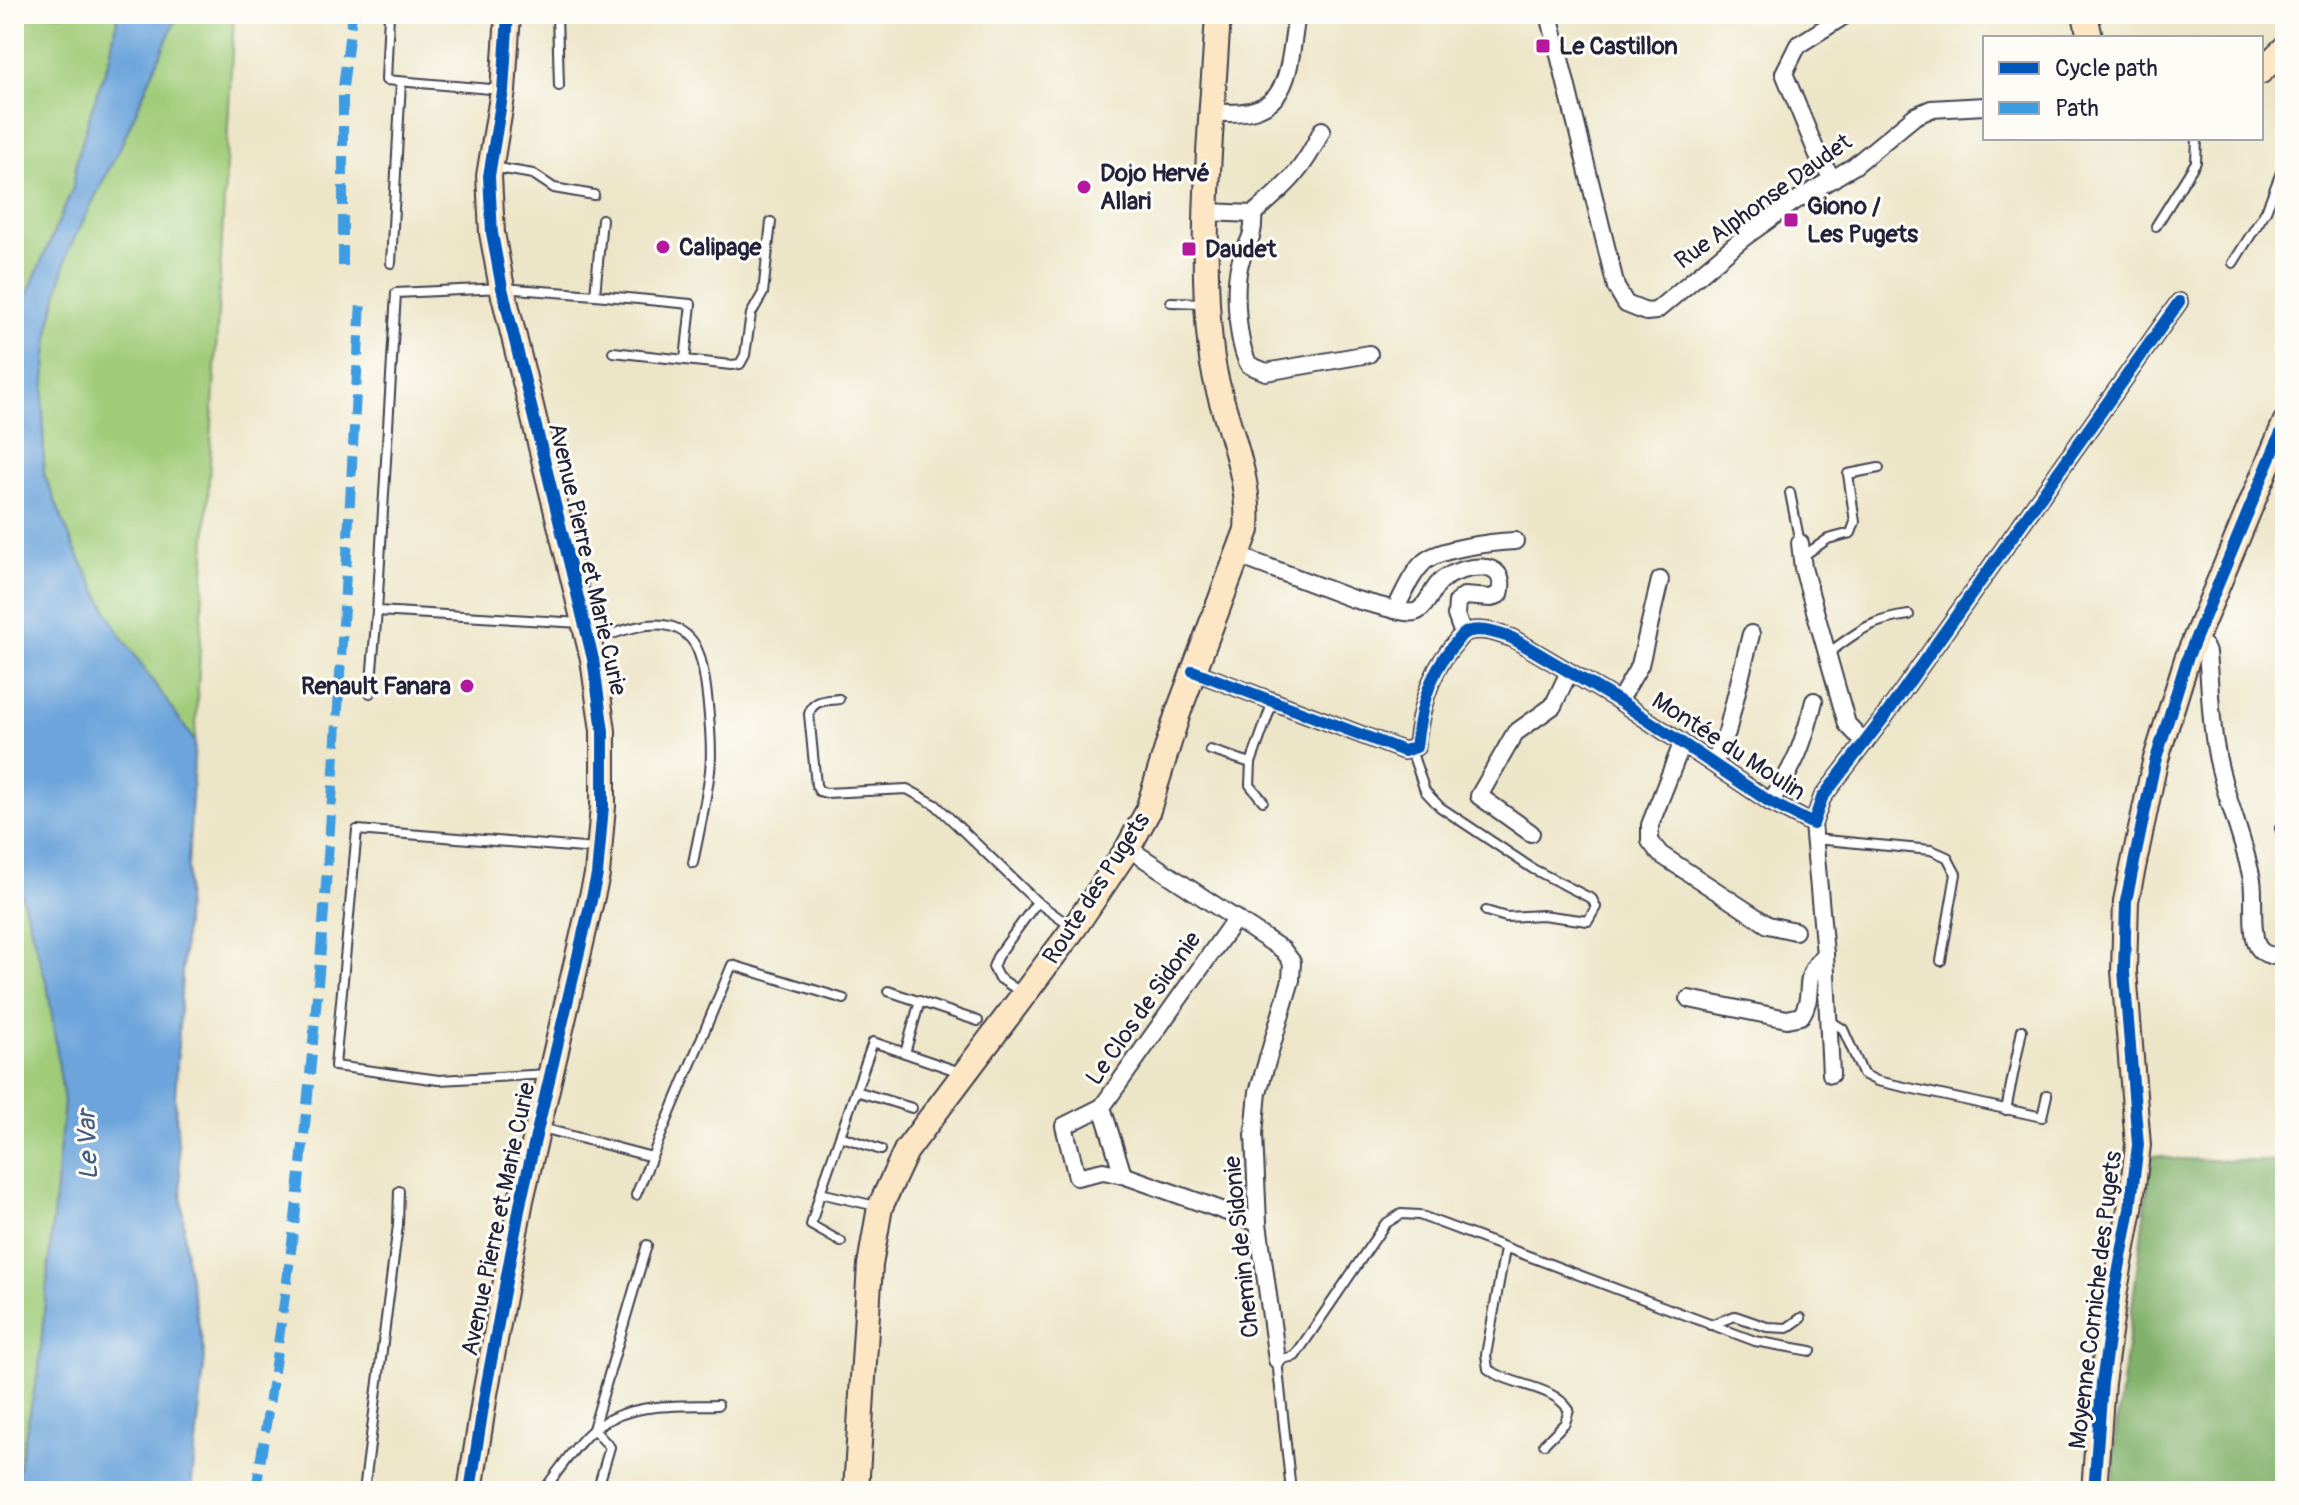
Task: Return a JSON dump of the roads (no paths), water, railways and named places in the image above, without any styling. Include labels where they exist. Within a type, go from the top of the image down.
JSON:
[{"type":"main road","name":"Avenue Pierre et Marie Curie","points":[[470,1491],[496,1331],[537,1126],[590,911],[600,850],[603,731],[595,634],[489,201],[490,167],[503,91],[508,14]]},
{"type":"main road","name":"Route des Pugets","points":[[856,1491],[870,1265],[880,1207],[906,1151],[1074,928],[1128,848],[1147,813],[1193,671],[1247,530],[1249,503],[1218,394],[1207,303],[1207,212],[1218,14]]},
{"type":"main road","points":[[2085,14],[2090,36]]},
{"type":"main road","points":[[2263,69],[2285,48]]},
{"type":"main road","name":"Moyenne Corniche des Pugets","points":[[2094,1491],[2102,1383],[2138,1145],[2124,971],[2126,901],[2155,762],[2194,639],[2285,423]]},
{"type":"street","points":[[1213,112],[1247,111],[1267,105],[1279,94],[1287,79],[1297,14]]},
{"type":"street","name":"Rue Alphonse Daudet","points":[[1549,14],[1616,287],[1626,304],[1646,312],[1656,311],[1742,239],[1792,203],[1854,166],[1915,116],[1931,109],[1983,106]]},
{"type":"street","points":[[1833,179],[1819,158],[1784,73],[1798,45],[1847,14]]},
{"type":"street","points":[[1207,212],[1253,214],[1293,179],[1312,152],[1322,130]]},
{"type":"street","points":[[1253,214],[1254,229],[1240,263],[1237,285],[1242,352],[1249,365],[1266,372],[1369,354]]},
{"type":"street","name":"Montée du Moulin","points":[[1463,634],[1495,632],[1512,638],[1619,701],[1813,831],[1822,798],[1865,743],[2179,302]]},
{"type":"street","points":[[1395,610],[1424,562],[1435,556],[1515,541]]},
{"type":"street","points":[[1801,550],[1826,655],[1847,724],[1865,743]]},
{"type":"street","points":[[1193,671],[1404,751],[1411,750],[1416,747],[1432,678],[1463,634],[1456,615],[1457,602],[1464,596],[1491,598],[1500,594],[1503,584],[1500,574],[1492,568],[1475,568],[1447,577],[1438,584],[1421,610],[1412,613],[1353,599],[1239,556]]},
{"type":"street","points":[[1619,701],[1640,665],[1660,580]]},
{"type":"street","points":[[1714,763],[1727,732],[1751,634]]},
{"type":"street","points":[[2194,639],[2204,646],[2207,653],[2215,744],[2225,788],[2247,856],[2254,893],[2256,943],[2268,955],[2285,954]]},
{"type":"street","points":[[1531,833],[1479,796],[1515,733],[1553,706],[1569,672]]},
{"type":"street","points":[[1770,802],[1789,775],[1803,747],[1814,701]]},
{"type":"street","points":[[1682,744],[1650,825],[1650,841],[1660,854],[1768,925],[1795,931]]},
{"type":"street","points":[[1813,831],[1825,954],[1831,1074]]},
{"type":"street","name":"Chemin de Sidonie","points":[[1128,848],[1283,950],[1292,962],[1291,980],[1258,1092],[1254,1134],[1258,1223],[1277,1360]]},
{"type":"street","name":"Le Clos de Sidonie","points":[[1123,1175],[1102,1107],[1236,918]]},
{"type":"street","points":[[1689,999],[1787,1019],[1801,1016],[1808,1006],[1808,978],[1814,965],[1825,954]]},
{"type":"street","points":[[1102,1107],[1064,1126],[1077,1177],[1103,1171],[1123,1175],[1258,1223]]},
{"type":"lane","points":[[389,14],[386,80],[503,91]]},
{"type":"lane","points":[[557,14],[559,86]]},
{"type":"lane","points":[[391,263],[401,82]]},
{"type":"lane","points":[[2156,226],[2196,162],[2197,140]]},
{"type":"lane","points":[[2233,263],[2266,211],[2285,162]]},
{"type":"lane","points":[[490,167],[533,174],[554,188],[594,195]]},
{"type":"lane","points":[[595,295],[602,219]]},
{"type":"lane","points":[[613,352],[740,364],[745,355],[751,314],[763,293],[771,222]]},
{"type":"lane","points":[[370,693],[396,293],[512,288],[691,304],[685,360]]},
{"type":"lane","points":[[1171,302],[1207,303]]},
{"type":"lane","points":[[1790,493],[1801,550],[1851,533],[1855,522],[1848,474],[1879,468]]},
{"type":"lane","points":[[377,611],[595,634],[654,624],[672,626],[687,635],[696,647],[701,662],[711,747],[710,770],[693,863]]},
{"type":"lane","points":[[1826,655],[1862,629],[1883,619],[1909,615]]},
{"type":"lane","points":[[839,699],[817,702],[811,706],[809,714],[819,791],[907,789],[922,796],[936,805],[1037,902],[1074,928]]},
{"type":"lane","points":[[1263,801],[1250,785],[1251,763],[1273,700]]},
{"type":"lane","points":[[1210,750],[1251,763]]},
{"type":"lane","points":[[1411,750],[1425,791],[1440,807],[1533,869],[1592,899],[1596,907],[1588,921],[1542,915],[1506,917],[1486,911]]},
{"type":"lane","points":[[550,1074],[439,1080],[335,1066],[357,830],[600,850]]},
{"type":"lane","points":[[1813,831],[1931,850],[1947,857],[1956,874],[1941,961]]},
{"type":"lane","points":[[1025,995],[998,977],[993,967],[1037,902]]},
{"type":"lane","points":[[636,1195],[732,965],[844,999]]},
{"type":"lane","points":[[888,991],[978,1021]]},
{"type":"lane","points":[[905,1053],[920,1001]]},
{"type":"lane","points":[[1828,1019],[1843,1029],[1863,1074],[1877,1081],[2042,1117],[2047,1095]]},
{"type":"lane","points":[[2006,1110],[2022,1030]]},
{"type":"lane","points":[[841,1242],[811,1225],[873,1042],[965,1074]]},
{"type":"lane","points":[[856,1091],[912,1108]]},
{"type":"lane","points":[[537,1126],[652,1157]]},
{"type":"lane","points":[[840,1136],[881,1150]]},
{"type":"lane","points":[[364,1491],[398,1225],[399,1191]]},
{"type":"lane","points":[[820,1193],[880,1207]]},
{"type":"lane","points":[[1277,1360],[1295,1356],[1385,1224],[1401,1214],[1419,1215],[1755,1341],[1811,1351]]},
{"type":"lane","points":[[593,1429],[647,1245]]},
{"type":"lane","points":[[1505,1249],[1486,1355],[1488,1369],[1501,1378],[1562,1399],[1569,1410],[1565,1423],[1544,1444]]},
{"type":"lane","points":[[1709,1325],[1735,1316],[1767,1327],[1787,1328],[1801,1318]]},
{"type":"lane","name":"Chemin de Sidonie","points":[[1277,1360],[1291,1491]]},
{"type":"lane","points":[[543,1491],[593,1429],[620,1413],[658,1406],[718,1405]]},
{"type":"lane","points":[[593,1429],[610,1447],[597,1491]]},
{"type":"water","name":"Le Var","points":[[118,14],[178,14],[123,141],[68,251],[50,324],[43,403],[44,474],[75,550],[118,631],[195,742],[175,1099],[186,1258],[205,1357],[191,1491],[14,1491],[39,1367],[64,1102],[48,988],[20,890],[14,853],[16,349],[24,302],[73,188],[77,159],[109,60]]},
{"type":"place","name":"Le Castillon","points":[[1543,46]]},
{"type":"place","name":"Dojo Hervé Allari","points":[[1084,187]]},
{"type":"place","name":"Giono / Les Pugets","points":[[1791,220]]},
{"type":"place","name":"Calipage","points":[[663,247]]},
{"type":"place","name":"Daudet","points":[[1189,249]]},
{"type":"place","name":"Renault Fanara","points":[[467,686]]}]
